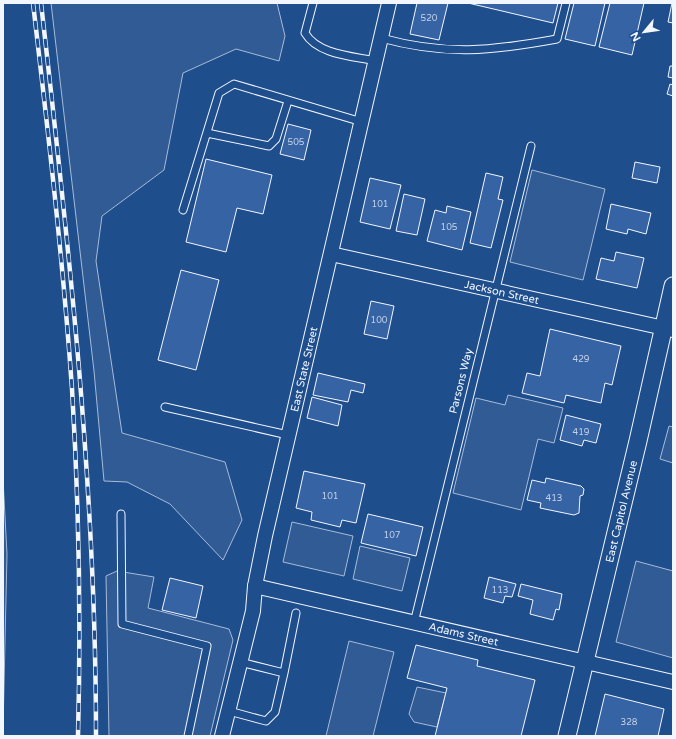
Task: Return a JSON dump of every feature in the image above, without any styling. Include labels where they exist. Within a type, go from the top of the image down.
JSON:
[{"type":"street","name":"East State Street","points":[[222,736],[253,611],[255,586],[288,435],[389,3]]},
{"type":"street","name":"Jackson Street","points":[[331,254],[668,329]]},
{"type":"street","name":"East Capitol Avenue","points":[[567,736],[638,441],[668,329],[673,286]]},
{"type":"street","name":"Adams Street","points":[[255,586],[584,663],[673,682]]},
{"type":"lane","points":[[313,3],[305,34],[309,41],[321,48],[376,61]]},
{"type":"lane","points":[[381,38],[437,50],[474,51],[557,39],[566,3]]},
{"type":"lane","points":[[183,210],[219,93],[226,87],[234,84],[362,122]]},
{"type":"lane","points":[[207,133],[263,146],[269,146],[276,139],[288,101]]},
{"type":"lane","name":"Parsons Way","points":[[414,623],[530,146]]},
{"type":"lane","points":[[165,407],[288,435]]},
{"type":"lane","points":[[121,514],[122,624],[207,646],[188,736]]},
{"type":"lane","points":[[229,711],[266,721],[275,712],[296,613]]},
{"type":"lane","points":[[240,662],[284,674]]},
{"type":"shaded area","points":[[51,3],[277,3],[285,36],[279,61],[236,49],[183,73],[164,170],[102,216],[96,261],[122,433],[225,462],[242,520],[223,560],[170,504],[127,482],[104,481],[94,371]]},
{"type":"shaded area","points":[[532,170],[605,189],[583,280],[510,262]]},
{"type":"shaded area","points":[[508,395],[563,408],[554,443],[538,439],[521,510],[453,493],[476,398],[505,405]]},
{"type":"shaded area","points":[[669,426],[673,427],[673,463],[660,459]]},
{"type":"shaded area","points":[[3,479],[7,554],[3,730]]},
{"type":"shaded area","points":[[292,522],[353,536],[344,576],[283,562]]},
{"type":"shaded area","points":[[360,546],[410,558],[402,591],[353,579]]},
{"type":"shaded area","points":[[636,561],[673,571],[673,658],[616,642]]},
{"type":"shaded area","points":[[117,571],[154,577],[148,608],[229,629],[233,640],[210,736],[109,736],[106,576]]},
{"type":"shaded area","points":[[349,641],[394,652],[373,736],[326,736]]},
{"type":"shaded area","points":[[417,687],[446,693],[437,727],[414,722],[409,714]]},
{"type":"building","points":[[417,3],[448,3],[439,40],[410,34]]},
{"type":"building","points":[[468,3],[558,3],[553,23]]},
{"type":"building","points":[[574,3],[605,3],[595,46],[565,39]]},
{"type":"building","points":[[610,3],[644,3],[632,55],[599,47]]},
{"type":"building","points":[[673,3],[673,23],[668,22]]},
{"type":"building","points":[[670,66],[673,66],[673,78],[668,77]]},
{"type":"building","points":[[670,84],[673,85],[673,96],[667,94]]},
{"type":"building","points":[[288,124],[311,130],[304,160],[280,154]]},
{"type":"building","points":[[206,159],[272,175],[263,214],[237,208],[226,252],[186,242]]},
{"type":"building","points":[[635,162],[660,167],[657,183],[632,178]]},
{"type":"building","points":[[486,173],[503,177],[498,199],[503,200],[491,248],[470,243]]},
{"type":"building","points":[[370,178],[401,185],[390,229],[360,222]]},
{"type":"building","points":[[404,194],[425,199],[417,235],[396,231]]},
{"type":"building","points":[[611,204],[651,213],[646,234],[628,229],[627,234],[606,229]]},
{"type":"building","points":[[447,206],[471,212],[462,250],[427,241],[435,210],[446,213]]},
{"type":"building","points":[[616,252],[644,258],[637,288],[596,279],[601,258],[614,261]]},
{"type":"building","points":[[181,270],[219,280],[196,370],[158,360]]},
{"type":"building","points":[[371,301],[394,306],[387,339],[364,334]]},
{"type":"building","points":[[550,329],[621,346],[612,385],[605,383],[601,403],[566,395],[564,403],[522,393],[527,373],[540,376]]},
{"type":"building","points":[[318,373],[365,384],[363,393],[351,390],[348,402],[313,395]]},
{"type":"building","points":[[312,397],[342,405],[338,426],[307,418]]},
{"type":"building","points":[[566,415],[601,424],[596,443],[584,440],[582,446],[560,440]]},
{"type":"building","points":[[304,471],[365,484],[356,523],[342,520],[340,527],[311,520],[312,512],[296,508]]},
{"type":"building","points":[[546,478],[581,486],[584,489],[583,495],[580,496],[579,513],[574,515],[540,508],[541,503],[527,500],[532,480],[545,483]]},
{"type":"building","points":[[368,514],[423,527],[416,556],[361,543]]},
{"type":"building","points":[[489,577],[516,584],[512,597],[505,596],[503,603],[484,598]]},
{"type":"building","points":[[170,578],[203,586],[196,618],[162,610]]},
{"type":"building","points":[[521,584],[562,594],[559,610],[556,609],[553,620],[530,614],[533,600],[518,596]]},
{"type":"building","points":[[416,645],[478,660],[477,666],[535,680],[521,736],[435,736],[447,688],[407,678]]},
{"type":"building","points":[[605,694],[664,709],[658,736],[595,736]]},
{"type":"railway","points":[[33,3],[60,244],[72,389],[79,562],[78,736]]},
{"type":"railway","points":[[41,3],[71,277],[86,460],[95,644],[96,736]]}]
